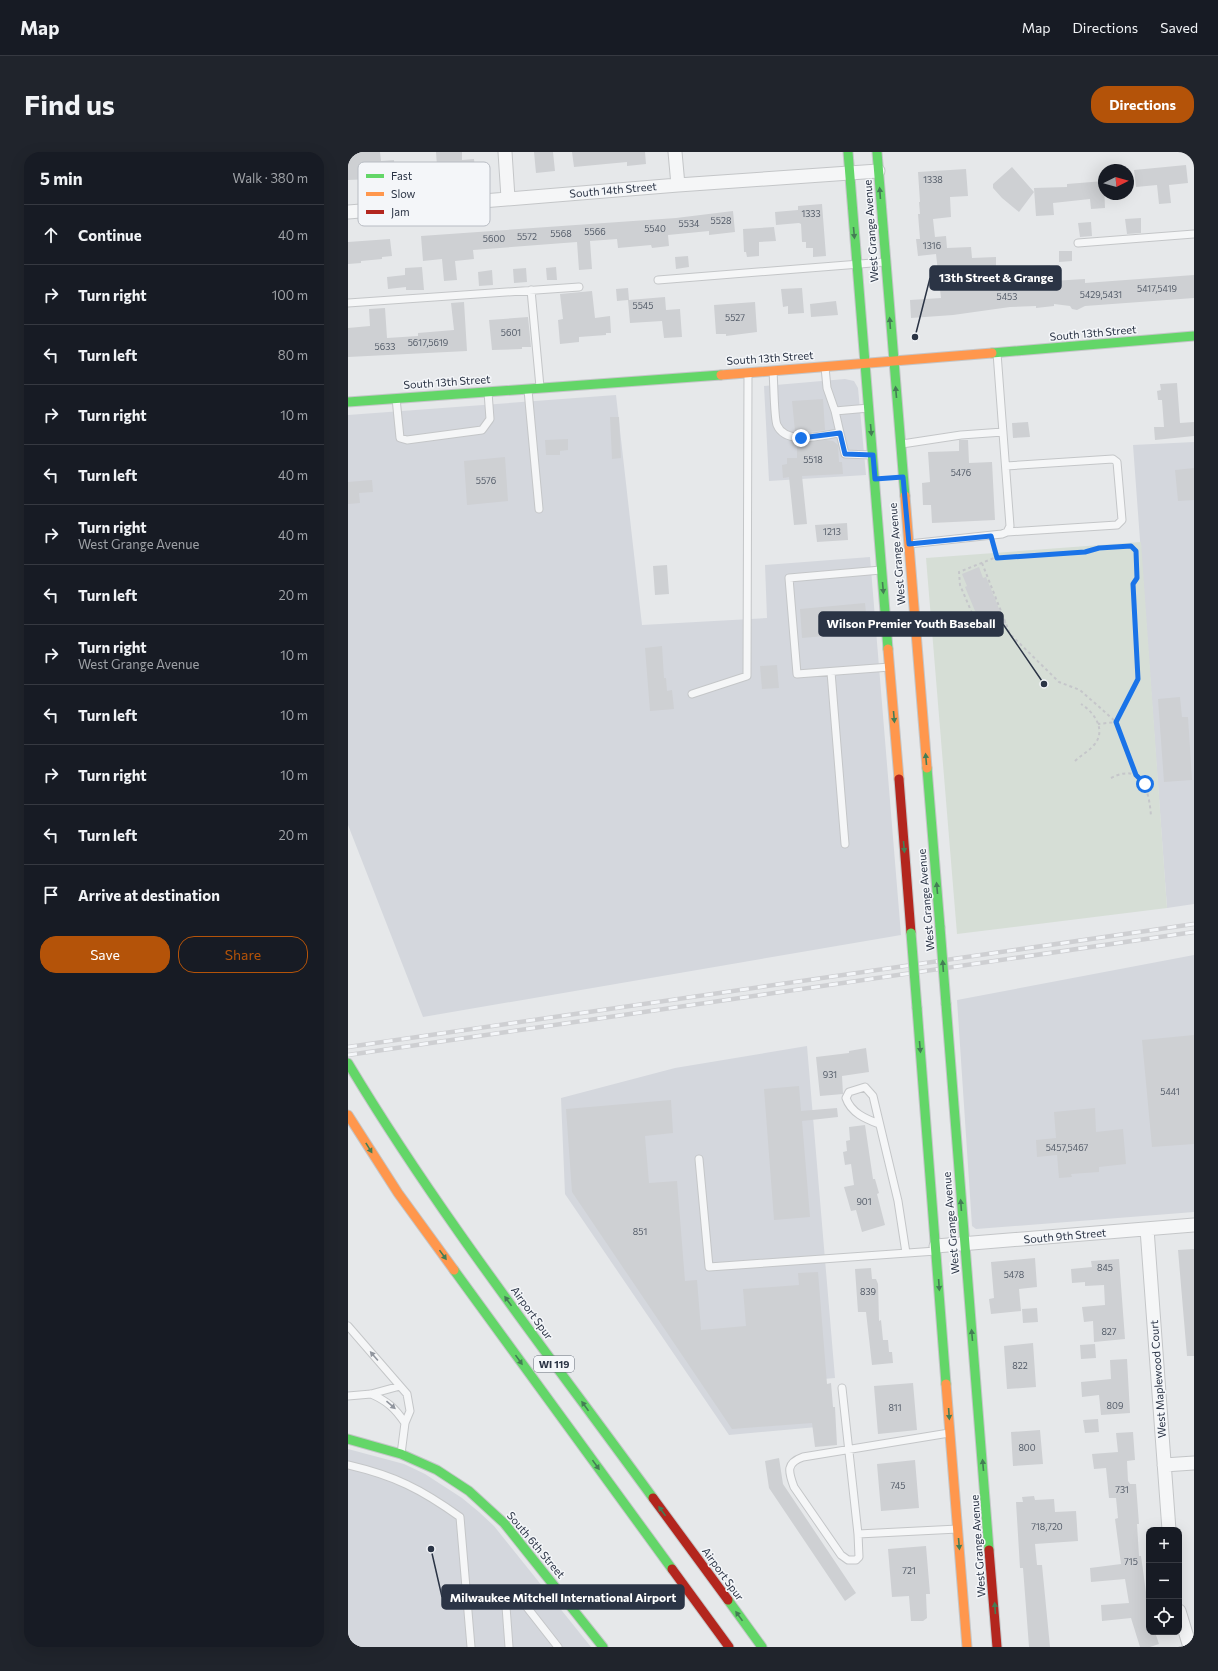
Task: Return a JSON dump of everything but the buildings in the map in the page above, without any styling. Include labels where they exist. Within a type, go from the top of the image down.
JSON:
[{"type":"main road","name":"West Grange Avenue","points":[[848,152],[873,455],[878,479],[882,570],[893,667],[911,933],[950,1433],[959,1493],[958,1529],[967,1647]]},
{"type":"main road","name":"West Grange Avenue","points":[[877,152],[900,444],[899,477],[909,544],[915,665],[940,927],[965,1244],[982,1491],[998,1647]]},
{"type":"main road","name":"South 13th Street","points":[[348,402],[893,362],[1194,336]]},
{"type":"main road","name":"Airport Spur","points":[[348,1063],[392,1137],[433,1198],[762,1647]]},
{"type":"main road","name":"WI 119","points":[[348,1115],[412,1212],[728,1647]]},
{"type":"main road","name":"South 6th Street","points":[[348,1439],[400,1454],[437,1470],[469,1491],[504,1523],[603,1647]]},
{"type":"street","points":[[505,152],[508,198]]},
{"type":"street","points":[[675,152],[678,185]]},
{"type":"street","name":"South 14th Street","points":[[490,200],[878,171]]},
{"type":"street","name":"South 14th Street","points":[[348,212],[358,211]]},
{"type":"street","name":"South 9th Street","points":[[936,1249],[965,1244],[1194,1225]]},
{"type":"street","name":"West Maplewood Court","points":[[1147,1228],[1168,1527]]},
{"type":"street","points":[[1164,1465],[1194,1463]]},
{"type":"street","points":[[1182,1619],[1190,1640]]},
{"type":"lane","points":[[1078,243],[1194,234]]},
{"type":"lane","points":[[658,280],[886,262]]},
{"type":"lane","points":[[348,303],[579,287]]},
{"type":"lane","points":[[531,290],[540,387]]},
{"type":"lane","points":[[997,353],[1010,526],[1007,532]]},
{"type":"lane","points":[[825,366],[827,388],[835,411],[845,454],[873,455]]},
{"type":"lane","points":[[773,370],[777,424],[785,435],[801,438],[840,433]]},
{"type":"lane","points":[[692,694],[748,676],[748,372]]},
{"type":"lane","points":[[528,388],[539,509]]},
{"type":"lane","points":[[396,398],[400,438],[408,440],[482,430],[490,419],[488,391]]},
{"type":"lane","points":[[835,411],[869,408]]},
{"type":"lane","points":[[900,444],[961,435],[1003,432]]},
{"type":"lane","points":[[909,544],[991,536],[1007,532],[1117,525],[1122,520],[1118,462],[1113,459],[1006,466]]},
{"type":"lane","points":[[882,570],[789,578],[797,674],[893,667]]},
{"type":"lane","points":[[831,672],[845,844]]},
{"type":"lane","points":[[879,1124],[860,1116],[852,1108],[846,1098],[849,1092],[865,1087],[870,1091],[879,1124],[898,1201],[906,1253]]},
{"type":"lane","points":[[699,1159],[709,1267],[906,1253],[936,1249]]},
{"type":"lane","points":[[348,1326],[407,1394],[410,1411],[405,1423],[400,1454]]},
{"type":"lane","points":[[348,1396],[371,1394],[400,1386]]},
{"type":"lane","points":[[842,1388],[850,1449],[859,1557],[856,1560],[848,1560],[841,1556],[794,1486],[790,1476],[790,1466],[794,1460],[803,1457],[850,1449],[950,1433]]},
{"type":"lane","points":[[371,1394],[387,1401],[396,1409],[405,1423]]},
{"type":"lane","points":[[348,1465],[390,1476],[415,1487],[460,1517],[471,1647]]},
{"type":"lane","points":[[858,1534],[958,1529]]},
{"type":"lane","points":[[509,1647],[505,1593],[515,1592],[558,1647]]},
{"type":"path","points":[[991,536],[997,558]]},
{"type":"path","points":[[1006,622],[980,632],[960,585],[959,572],[997,558],[1085,552],[1099,548],[1131,546],[1136,551],[1137,578],[1133,584],[1138,679],[1116,722]]},
{"type":"path","points":[[982,563],[1010,634],[1059,682],[1080,690],[1116,722],[1136,775],[1145,784],[1150,795],[1152,816]]},
{"type":"path","points":[[1074,761],[1096,744],[1098,735],[1096,716],[1081,704]]},
{"type":"path","points":[[1098,724],[1116,722]]},
{"type":"path","points":[[1110,778],[1120,773],[1136,775]]},
{"type":"shaded area","points":[[845,379],[854,381],[858,388],[866,475],[769,481],[764,386]]},
{"type":"shaded area","points":[[616,395],[642,625],[767,618],[765,565],[870,557],[901,935],[423,1017],[348,825],[348,415]]},
{"type":"shaded area","points":[[1194,442],[1194,904],[1167,908],[1133,445]]},
{"type":"shaded area","points":[[1141,542],[1167,908],[957,934],[926,558]]},
{"type":"shaded area","points":[[1194,955],[1194,1212],[976,1229],[972,1226],[957,1000]]},
{"type":"shaded area","points":[[807,1046],[835,1378],[812,1380],[817,1427],[729,1435],[565,1194],[561,1098],[675,1068]]},
{"type":"shaded area","points":[[348,1449],[404,1464],[425,1474],[462,1498],[494,1526],[591,1647],[348,1647]]},
{"type":"railway","points":[[348,1047],[1194,924]]},
{"type":"railway","points":[[348,1055],[1194,932]]},
{"type":"traffic: fast","points":[[848,152],[888,649]]},
{"type":"traffic: fast","points":[[877,152],[905,496]]},
{"type":"traffic: fast","points":[[992,353],[1194,336]]},
{"type":"traffic: fast","points":[[348,402],[721,375]]},
{"type":"traffic: fast","points":[[927,768],[940,927]]},
{"type":"traffic: fast","points":[[940,927],[946,1004]]},
{"type":"traffic: fast","points":[[911,933],[917,1008]]},
{"type":"traffic: fast","points":[[946,1004],[989,1550]]},
{"type":"traffic: fast","points":[[917,1008],[946,1384]]},
{"type":"traffic: fast","points":[[348,1063],[419,1175],[457,1230],[653,1498]]},
{"type":"traffic: fast","points":[[454,1270],[672,1569]]},
{"type":"traffic: fast","points":[[348,1439],[401,1454],[437,1470],[469,1491],[504,1523],[603,1647]]},
{"type":"traffic: fast","points":[[728,1600],[762,1647]]},
{"type":"traffic: slow","points":[[721,375],[992,353]]},
{"type":"traffic: slow","points":[[905,496],[927,768]]},
{"type":"traffic: slow","points":[[888,649],[899,779]]},
{"type":"traffic: slow","points":[[348,1115],[398,1193],[454,1270]]},
{"type":"traffic: slow","points":[[946,1384],[967,1647]]},
{"type":"traffic: jam","points":[[899,779],[911,933]]},
{"type":"traffic: jam","points":[[653,1498],[728,1600]]},
{"type":"traffic: jam","points":[[989,1550],[997,1647]]},
{"type":"traffic: jam","points":[[672,1569],[729,1647]]},
{"type":"place","name":"13th Street & Grange","points":[[915,337]]},
{"type":"place","name":"Wilson Premier Youth Baseball","points":[[1044,684]]},
{"type":"place","name":"Milwaukee Mitchell International Airport","points":[[431,1549]]},
{"type":"route","points":[[801,438],[840,433],[845,454],[873,455],[875,479],[903,477],[909,544],[991,536],[997,558],[1085,552],[1099,548],[1131,546],[1136,551],[1137,578],[1133,584],[1138,679],[1120,717],[1116,722],[1136,775],[1145,784]]}]
